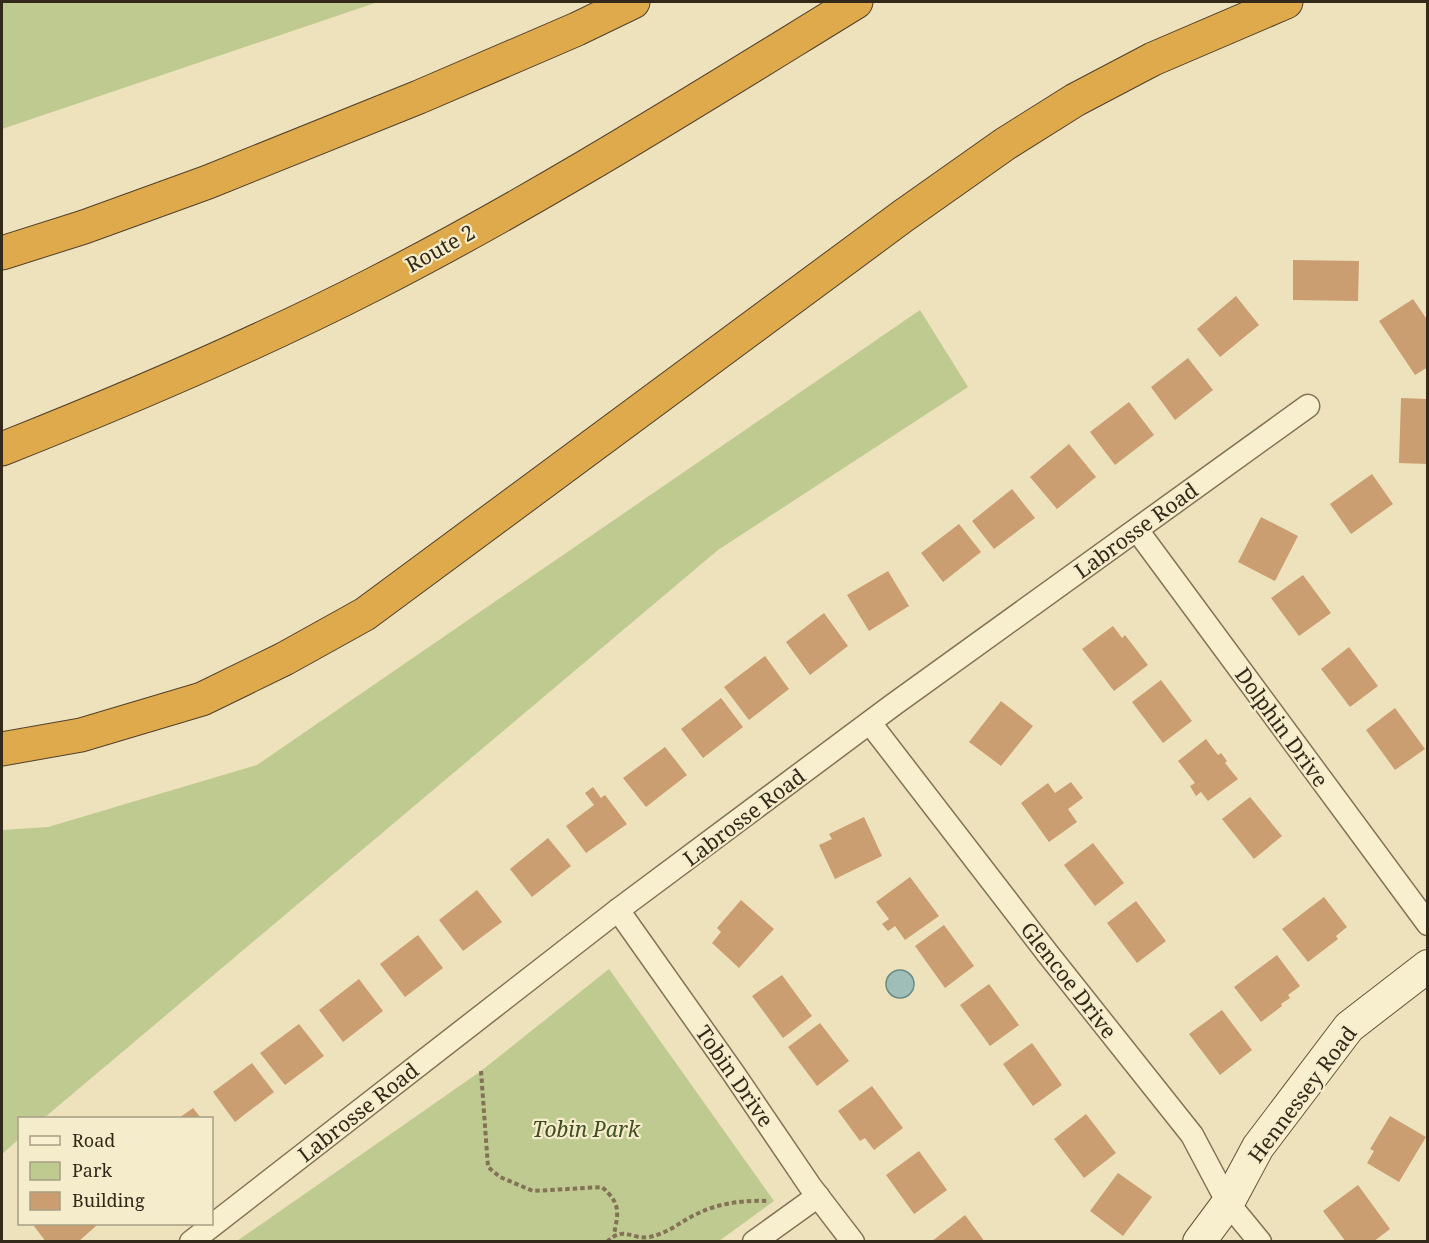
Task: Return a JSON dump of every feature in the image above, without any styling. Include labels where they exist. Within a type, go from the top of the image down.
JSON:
[{"type":"highway","points":[[2,253],[84,227],[208,182],[429,92],[577,29],[633,2]]},
{"type":"highway","name":"Route 2","points":[[2,449],[109,407],[214,361],[375,284],[599,159],[856,2]]},
{"type":"highway","points":[[2,749],[81,735],[202,699],[284,659],[365,614],[903,216],[1005,144],[1075,100],[1153,59],[1286,2]]},
{"type":"street","name":"Labrosse Road","points":[[213,1225],[618,910],[893,705],[1308,406]]},
{"type":"street","name":"Dolphin Drive","points":[[1137,531],[1428,924]]},
{"type":"street","name":"Glencoe Drive","points":[[870,723],[1048,954],[1192,1135],[1228,1203],[1260,1242]]},
{"type":"street","name":"Tobin Drive","points":[[618,910],[810,1186],[853,1242]]},
{"type":"street","name":"Hennessey Road","points":[[1199,1242],[1228,1203],[1258,1147],[1349,1026],[1428,966]]},
{"type":"street","points":[[754,1242],[818,1196]]},
{"type":"street","name":"Labrosse Road","points":[[191,1242],[213,1225]]},
{"type":"path","points":[[481,1071],[488,1167],[500,1177],[533,1191],[602,1187],[614,1198],[618,1217],[614,1234],[607,1242]]},
{"type":"path","points":[[614,1234],[621,1233],[648,1238],[668,1231],[700,1212],[731,1203],[753,1200],[774,1201]]},
{"type":"green space","points":[[2,2],[378,2],[2,129]]},
{"type":"green space","points":[[920,310],[968,387],[718,550],[45,1117],[18,1117],[18,1140],[2,1154],[2,830],[48,827],[257,765]]},
{"type":"green space","name":"Tobin Park","points":[[609,969],[774,1201],[719,1241],[237,1241],[481,1071]]},
{"type":"water","points":[[900,970],[910,974],[914,984],[910,994],[900,998],[890,994],[886,984],[890,974]]},
{"type":"building","points":[[1293,260],[1359,261],[1358,301],[1293,300]]},
{"type":"building","points":[[1236,296],[1259,325],[1220,357],[1197,329]]},
{"type":"building","points":[[1413,299],[1428,321],[1428,367],[1415,375],[1379,321]]},
{"type":"building","points":[[1188,358],[1213,390],[1175,420],[1151,387]]},
{"type":"building","points":[[1401,398],[1428,399],[1428,464],[1399,463]]},
{"type":"building","points":[[1129,402],[1154,435],[1115,465],[1090,432]]},
{"type":"building","points":[[1069,444],[1096,477],[1057,509],[1030,477]]},
{"type":"building","points":[[1372,474],[1393,504],[1351,534],[1330,504]]},
{"type":"building","points":[[1012,489],[1035,518],[994,549],[972,521]]},
{"type":"building","points":[[1261,517],[1298,536],[1275,581],[1238,562]]},
{"type":"building","points":[[959,524],[981,552],[943,582],[921,553]]},
{"type":"building","points":[[888,571],[909,606],[869,631],[847,595]]},
{"type":"building","points":[[1303,575],[1331,613],[1299,636],[1271,598]]},
{"type":"building","points":[[824,613],[848,646],[810,675],[786,642]]},
{"type":"building","points":[[1113,626],[1122,638],[1125,635],[1148,665],[1114,691],[1082,649]]},
{"type":"building","points":[[1349,647],[1378,686],[1350,707],[1321,669]]},
{"type":"building","points":[[765,656],[789,689],[749,720],[724,687]]},
{"type":"building","points":[[1161,680],[1192,721],[1163,743],[1132,702]]},
{"type":"building","points":[[721,698],[743,727],[703,758],[681,729]]},
{"type":"building","points":[[1001,701],[1033,726],[1001,766],[969,742]]},
{"type":"building","points":[[1395,708],[1425,749],[1395,770],[1366,730]]},
{"type":"building","points":[[1206,739],[1218,755],[1221,753],[1227,761],[1225,763],[1238,779],[1208,801],[1201,792],[1196,796],[1190,786],[1195,783],[1178,761]]},
{"type":"building","points":[[665,747],[687,775],[646,807],[623,778]]},
{"type":"building","points":[[1071,782],[1083,798],[1068,809],[1077,822],[1049,842],[1021,803],[1048,783],[1055,793]]},
{"type":"building","points":[[593,787],[601,798],[605,795],[627,824],[586,853],[566,826],[594,805],[585,793]]},
{"type":"building","points":[[1250,797],[1282,836],[1254,859],[1222,819]]},
{"type":"building","points":[[864,817],[882,856],[835,879],[819,845],[832,839],[829,834]]},
{"type":"building","points":[[548,838],[571,866],[532,897],[510,869]]},
{"type":"building","points":[[1093,843],[1124,883],[1095,906],[1064,865]]},
{"type":"building","points":[[910,877],[939,916],[905,940],[895,926],[888,931],[882,924],[889,919],[876,902]]},
{"type":"building","points":[[477,890],[502,922],[463,951],[439,920]]},
{"type":"building","points":[[1324,897],[1347,927],[1336,936],[1338,939],[1308,962],[1282,929]]},
{"type":"building","points":[[741,900],[774,929],[739,968],[712,943],[721,932],[717,928]]},
{"type":"building","points":[[1136,901],[1166,941],[1137,963],[1107,923]]},
{"type":"building","points":[[944,925],[974,966],[945,988],[915,946]]},
{"type":"building","points":[[418,935],[443,968],[405,997],[380,964]]},
{"type":"building","points":[[1277,955],[1300,986],[1288,995],[1290,998],[1281,1004],[1282,1006],[1261,1022],[1234,987]]},
{"type":"building","points":[[782,975],[812,1016],[783,1038],[752,996]]},
{"type":"building","points":[[359,979],[383,1011],[343,1042],[319,1010]]},
{"type":"building","points":[[989,984],[1019,1025],[990,1046],[960,1005]]},
{"type":"building","points":[[1222,1010],[1252,1050],[1220,1075],[1189,1034]]},
{"type":"building","points":[[820,1023],[849,1061],[817,1086],[788,1047]]},
{"type":"building","points":[[299,1024],[324,1056],[285,1085],[260,1053]]},
{"type":"building","points":[[1032,1043],[1062,1085],[1033,1106],[1003,1064]]},
{"type":"building","points":[[252,1063],[274,1092],[235,1122],[213,1092]]},
{"type":"building","points":[[872,1086],[903,1128],[874,1150],[865,1138],[860,1141],[838,1111]]},
{"type":"building","points":[[193,1108],[200,1117],[180,1117]]},
{"type":"building","points":[[1086,1114],[1116,1153],[1084,1178],[1054,1139]]},
{"type":"building","points":[[1390,1116],[1426,1137],[1399,1182],[1367,1163],[1374,1151],[1370,1149]]},
{"type":"building","points":[[919,1151],[947,1190],[914,1214],[886,1175]]},
{"type":"building","points":[[1118,1173],[1152,1197],[1123,1236],[1090,1211]]},
{"type":"building","points":[[1358,1185],[1390,1229],[1373,1242],[1352,1242],[1351,1240],[1346,1242],[1323,1211]]},
{"type":"building","points":[[965,1215],[985,1242],[931,1242]]},
{"type":"building","points":[[34,1226],[96,1226],[78,1242],[46,1242]]}]
